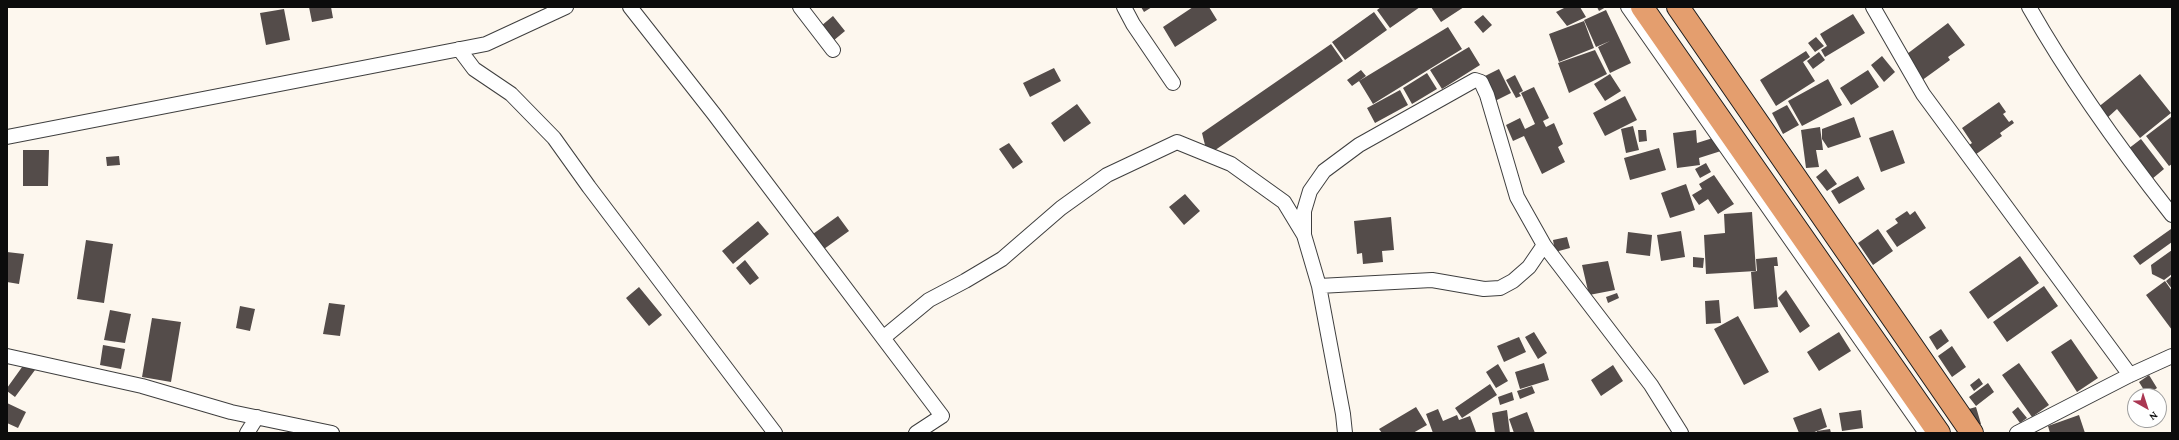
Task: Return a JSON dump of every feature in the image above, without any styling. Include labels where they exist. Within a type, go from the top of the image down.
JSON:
[{"type":"highway","points":[[1642,7],[1939,433]]},
{"type":"highway","points":[[1678,7],[1972,433]]},
{"type":"street","points":[[7,138],[486,44],[566,7]]},
{"type":"street","points":[[630,7],[942,416],[916,433]]},
{"type":"street","points":[[800,7],[833,50]]},
{"type":"street","points":[[1124,7],[1133,24],[1173,84]]},
{"type":"street","points":[[1628,7],[1926,433]]},
{"type":"street","points":[[1873,7],[1923,94],[2130,375]]},
{"type":"street","points":[[2029,7],[2052,47],[2119,147],[2172,215]]},
{"type":"street","points":[[459,49],[474,69],[511,94],[554,138],[589,187],[775,433]]},
{"type":"street","points":[[1304,235],[1304,211],[1310,191],[1324,171],[1360,145],[1475,80],[1481,82],[1487,95],[1517,197],[1544,245],[1650,385],[1682,433]]},
{"type":"street","points":[[882,338],[929,300],[1002,259],[1061,208],[1107,175],[1177,142],[1230,164],[1284,202],[1304,235],[1319,286],[1343,414],[1345,433]]},
{"type":"street","points":[[1319,286],[1432,280],[1484,289],[1500,288],[1513,281],[1529,267],[1544,245]]},
{"type":"street","points":[[7,356],[142,386],[231,412],[332,433]]},
{"type":"street","points":[[2017,433],[2130,375],[2172,356]]},
{"type":"street","points":[[247,433],[258,417]]},
{"type":"building","points":[[309,7],[331,7],[333,18],[312,22]]},
{"type":"building","points":[[1141,7],[1152,7],[1144,12]]},
{"type":"building","points":[[1193,7],[1209,7],[1217,20],[1175,47],[1163,27]]},
{"type":"building","points":[[1381,7],[1420,7],[1390,28],[1377,10]]},
{"type":"building","points":[[1431,7],[1464,7],[1441,22]]},
{"type":"building","points":[[1566,7],[1580,7],[1586,17],[1567,26],[1556,12]]},
{"type":"building","points":[[1597,7],[1606,7],[1599,11]]},
{"type":"building","points":[[284,9],[290,40],[266,45],[260,13]]},
{"type":"building","points":[[1606,10],[1631,63],[1610,73],[1598,47],[1610,41],[1596,47],[1584,20]]},
{"type":"building","points":[[1374,12],[1387,30],[1345,60],[1332,42]]},
{"type":"building","points":[[1853,14],[1865,33],[1825,57],[1821,50],[1827,46],[1820,34]]},
{"type":"building","points":[[1483,15],[1492,25],[1483,33],[1474,22]]},
{"type":"building","points":[[833,16],[845,31],[833,41],[821,26]]},
{"type":"building","points":[[1584,21],[1594,48],[1559,62],[1549,34]]},
{"type":"building","points":[[1948,23],[1965,45],[1948,57],[1950,60],[1921,81],[1903,57]]},
{"type":"building","points":[[1448,27],[1462,49],[1373,104],[1359,81]]},
{"type":"building","points":[[1816,37],[1824,46],[1815,52],[1808,43]]},
{"type":"building","points":[[1331,44],[1343,61],[1211,153],[1205,145],[1202,133]]},
{"type":"building","points":[[1469,47],[1480,65],[1442,89],[1430,70]]},
{"type":"building","points":[[1595,50],[1607,74],[1569,93],[1558,63]]},
{"type":"building","points":[[1806,51],[1810,57],[1803,62],[1815,81],[1776,106],[1760,80]]},
{"type":"building","points":[[1819,52],[1825,60],[1813,69],[1807,61]]},
{"type":"building","points":[[1882,56],[1895,72],[1884,82],[1871,65]]},
{"type":"building","points":[[1054,68],[1061,81],[1030,97],[1023,83]]},
{"type":"building","points":[[1499,69],[1511,93],[1493,102],[1481,78]]},
{"type":"building","points":[[1361,70],[1366,76],[1352,86],[1347,80]]},
{"type":"building","points":[[1868,70],[1879,87],[1851,105],[1840,88]]},
{"type":"building","points":[[1427,73],[1437,89],[1412,104],[1403,88]]},
{"type":"building","points":[[1610,74],[1621,91],[1605,101],[1594,84]]},
{"type":"building","points":[[2140,74],[2171,113],[2140,138],[2117,109],[2106,119],[2097,108]]},
{"type":"building","points":[[1515,75],[1523,91],[1519,93],[1521,96],[1516,98],[1506,80]]},
{"type":"building","points":[[1828,79],[1842,105],[1802,126],[1788,101]]},
{"type":"building","points":[[1534,87],[1549,118],[1543,121],[1546,127],[1554,123],[1563,144],[1558,147],[1565,162],[1542,174],[1524,136],[1513,141],[1506,125],[1520,118],[1525,129],[1535,124],[1521,93]]},
{"type":"building","points":[[1400,90],[1408,105],[1375,123],[1367,108]]},
{"type":"building","points":[[1625,96],[1637,120],[1605,136],[1593,113]]},
{"type":"building","points":[[1999,102],[2006,112],[2003,114],[2009,122],[2012,120],[2014,123],[2000,133],[2002,136],[1972,157],[1965,148],[1972,143],[1962,128]]},
{"type":"building","points":[[1077,104],[1091,123],[1064,142],[1051,123]]},
{"type":"building","points":[[1787,105],[1799,125],[1783,134],[1772,113]]},
{"type":"building","points":[[1854,117],[1861,137],[1828,148],[1822,139],[1822,129]]},
{"type":"building","points":[[2171,117],[2172,164],[2169,166],[2146,136]]},
{"type":"building","points":[[1633,126],[1639,150],[1626,153],[1621,129]]},
{"type":"building","points":[[1820,127],[1823,150],[1816,150],[1819,167],[1806,168],[1801,130]]},
{"type":"building","points":[[1638,130],[1646,130],[1647,141],[1639,142]]},
{"type":"building","points":[[1696,130],[1697,143],[1716,137],[1721,151],[1699,158],[1700,165],[1677,168],[1673,133]]},
{"type":"building","points":[[1893,130],[1905,163],[1881,172],[1869,138]]},
{"type":"building","points":[[2141,139],[2164,169],[2152,179],[2128,149]]},
{"type":"building","points":[[1009,143],[1023,162],[1013,169],[999,149]]},
{"type":"building","points":[[1659,148],[1666,170],[1630,180],[1624,158]]},
{"type":"building","points":[[23,150],[49,150],[48,186],[23,186]]},
{"type":"building","points":[[119,156],[120,165],[107,166],[106,157]]},
{"type":"building","points":[[1706,163],[1711,172],[1700,178],[1695,169]]},
{"type":"building","points":[[1826,169],[1837,184],[1827,191],[1816,177]]},
{"type":"building","points":[[1714,175],[1734,204],[1718,214],[1708,199],[1699,205],[1692,195],[1702,189],[1699,184]]},
{"type":"building","points":[[1858,176],[1865,189],[1839,204],[1831,191]]},
{"type":"building","points":[[1686,184],[1695,210],[1670,218],[1661,193]]},
{"type":"building","points":[[1185,194],[1200,211],[1184,225],[1169,207]]},
{"type":"building","points":[[1907,211],[1910,215],[1915,211],[1926,228],[1897,247],[1886,231],[1898,223],[1895,219]]},
{"type":"building","points":[[1752,212],[1756,271],[1706,274],[1704,235],[1725,233],[1724,214]]},
{"type":"building","points":[[838,216],[849,231],[824,249],[813,234]]},
{"type":"building","points":[[1391,217],[1394,250],[1382,251],[1383,262],[1363,264],[1362,253],[1357,254],[1354,221]]},
{"type":"building","points":[[758,221],[769,234],[733,264],[722,251]]},
{"type":"building","points":[[1878,229],[1893,251],[1873,265],[1858,243]]},
{"type":"building","points":[[2171,229],[2172,242],[2140,265],[2133,256]]},
{"type":"building","points":[[1681,231],[1685,257],[1661,261],[1657,235]]},
{"type":"building","points":[[1628,232],[1652,235],[1650,256],[1626,253]]},
{"type":"building","points":[[1567,237],[1570,248],[1555,252],[1553,240]]},
{"type":"building","points":[[86,240],[113,244],[104,303],[77,299]]},
{"type":"building","points":[[2172,250],[2172,274],[2164,280],[2152,274],[2151,265]]},
{"type":"building","points":[[7,252],[24,254],[19,284],[7,282]]},
{"type":"building","points":[[2020,256],[2039,283],[1988,319],[1969,292]]},
{"type":"building","points":[[1693,257],[1704,258],[1703,268],[1693,267]]},
{"type":"building","points":[[1777,257],[1778,266],[1774,266],[1778,307],[1754,309],[1751,272],[1757,271],[1756,259]]},
{"type":"building","points":[[745,260],[759,278],[750,285],[736,268]]},
{"type":"building","points":[[1608,261],[1615,290],[1589,295],[1582,265]]},
{"type":"building","points":[[2172,276],[2172,289],[2166,281]]},
{"type":"building","points":[[2165,281],[2172,291],[2172,330],[2146,295]]},
{"type":"building","points":[[2044,286],[2058,306],[2007,342],[1993,322]]},
{"type":"building","points":[[639,287],[662,315],[649,326],[626,298]]},
{"type":"building","points":[[1786,290],[1810,326],[1800,333],[1778,298]]},
{"type":"building","points":[[1617,293],[1619,298],[1608,303],[1606,297]]},
{"type":"building","points":[[1719,300],[1721,323],[1706,324],[1705,301]]},
{"type":"building","points":[[329,303],[345,305],[340,336],[323,334]]},
{"type":"building","points":[[240,306],[255,309],[250,331],[236,328]]},
{"type":"building","points":[[110,310],[131,314],[125,343],[104,340]]},
{"type":"building","points":[[1738,316],[1769,372],[1744,385],[1714,329]]},
{"type":"building","points":[[152,318],[181,322],[171,382],[142,377]]},
{"type":"building","points":[[1941,329],[1949,341],[1937,350],[1929,337]]},
{"type":"building","points":[[1534,332],[1547,353],[1538,359],[1525,337]]},
{"type":"building","points":[[1839,332],[1851,351],[1819,371],[1807,352]]},
{"type":"building","points":[[1519,337],[1526,352],[1504,362],[1497,346]]},
{"type":"building","points":[[2071,339],[2098,378],[2077,392],[2051,352]]},
{"type":"building","points":[[103,345],[125,349],[121,369],[100,365]]},
{"type":"building","points":[[1952,346],[1966,367],[1952,377],[1938,356]]},
{"type":"building","points":[[25,363],[35,370],[15,397],[7,391],[7,388]]},
{"type":"building","points":[[1544,363],[1549,380],[1520,389],[1515,372]]},
{"type":"building","points":[[2019,363],[2049,405],[2032,417],[2002,375]]},
{"type":"building","points":[[1498,364],[1508,381],[1496,388],[1486,372]]},
{"type":"building","points":[[1613,365],[1623,381],[1601,396],[1591,380]]},
{"type":"building","points":[[2149,375],[2157,388],[2143,388],[2139,382]]},
{"type":"building","points":[[1979,378],[1983,384],[1974,391],[1970,385]]},
{"type":"building","points":[[1988,383],[1994,392],[1976,406],[1969,397]]},
{"type":"building","points":[[1490,384],[1497,395],[1462,418],[1455,408]]},
{"type":"building","points":[[1532,386],[1535,393],[1520,399],[1517,391]]},
{"type":"building","points":[[1512,392],[1514,400],[1500,405],[1498,397]]},
{"type":"building","points":[[7,403],[26,412],[18,428],[7,423]]},
{"type":"building","points":[[1416,407],[1427,425],[1413,433],[1382,433],[1379,429]]},
{"type":"building","points":[[1976,407],[1981,424],[1969,428],[1965,410]]},
{"type":"building","points":[[2018,407],[2027,418],[2020,423],[2012,412]]},
{"type":"building","points":[[1821,408],[1827,427],[1812,433],[1799,433],[1793,418]]},
{"type":"building","points":[[1438,409],[1443,421],[1457,415],[1459,420],[1470,416],[1476,432],[1433,433],[1426,414]]},
{"type":"building","points":[[1507,410],[1510,433],[1495,433],[1492,413]]},
{"type":"building","points":[[1861,410],[1863,428],[1842,431],[1839,413]]},
{"type":"building","points":[[1527,412],[1535,433],[1514,433],[1509,419]]},
{"type":"building","points":[[2079,415],[2085,433],[2050,433],[2048,426]]},
{"type":"building","points":[[1830,429],[1831,433],[1817,433],[1817,431]]}]
